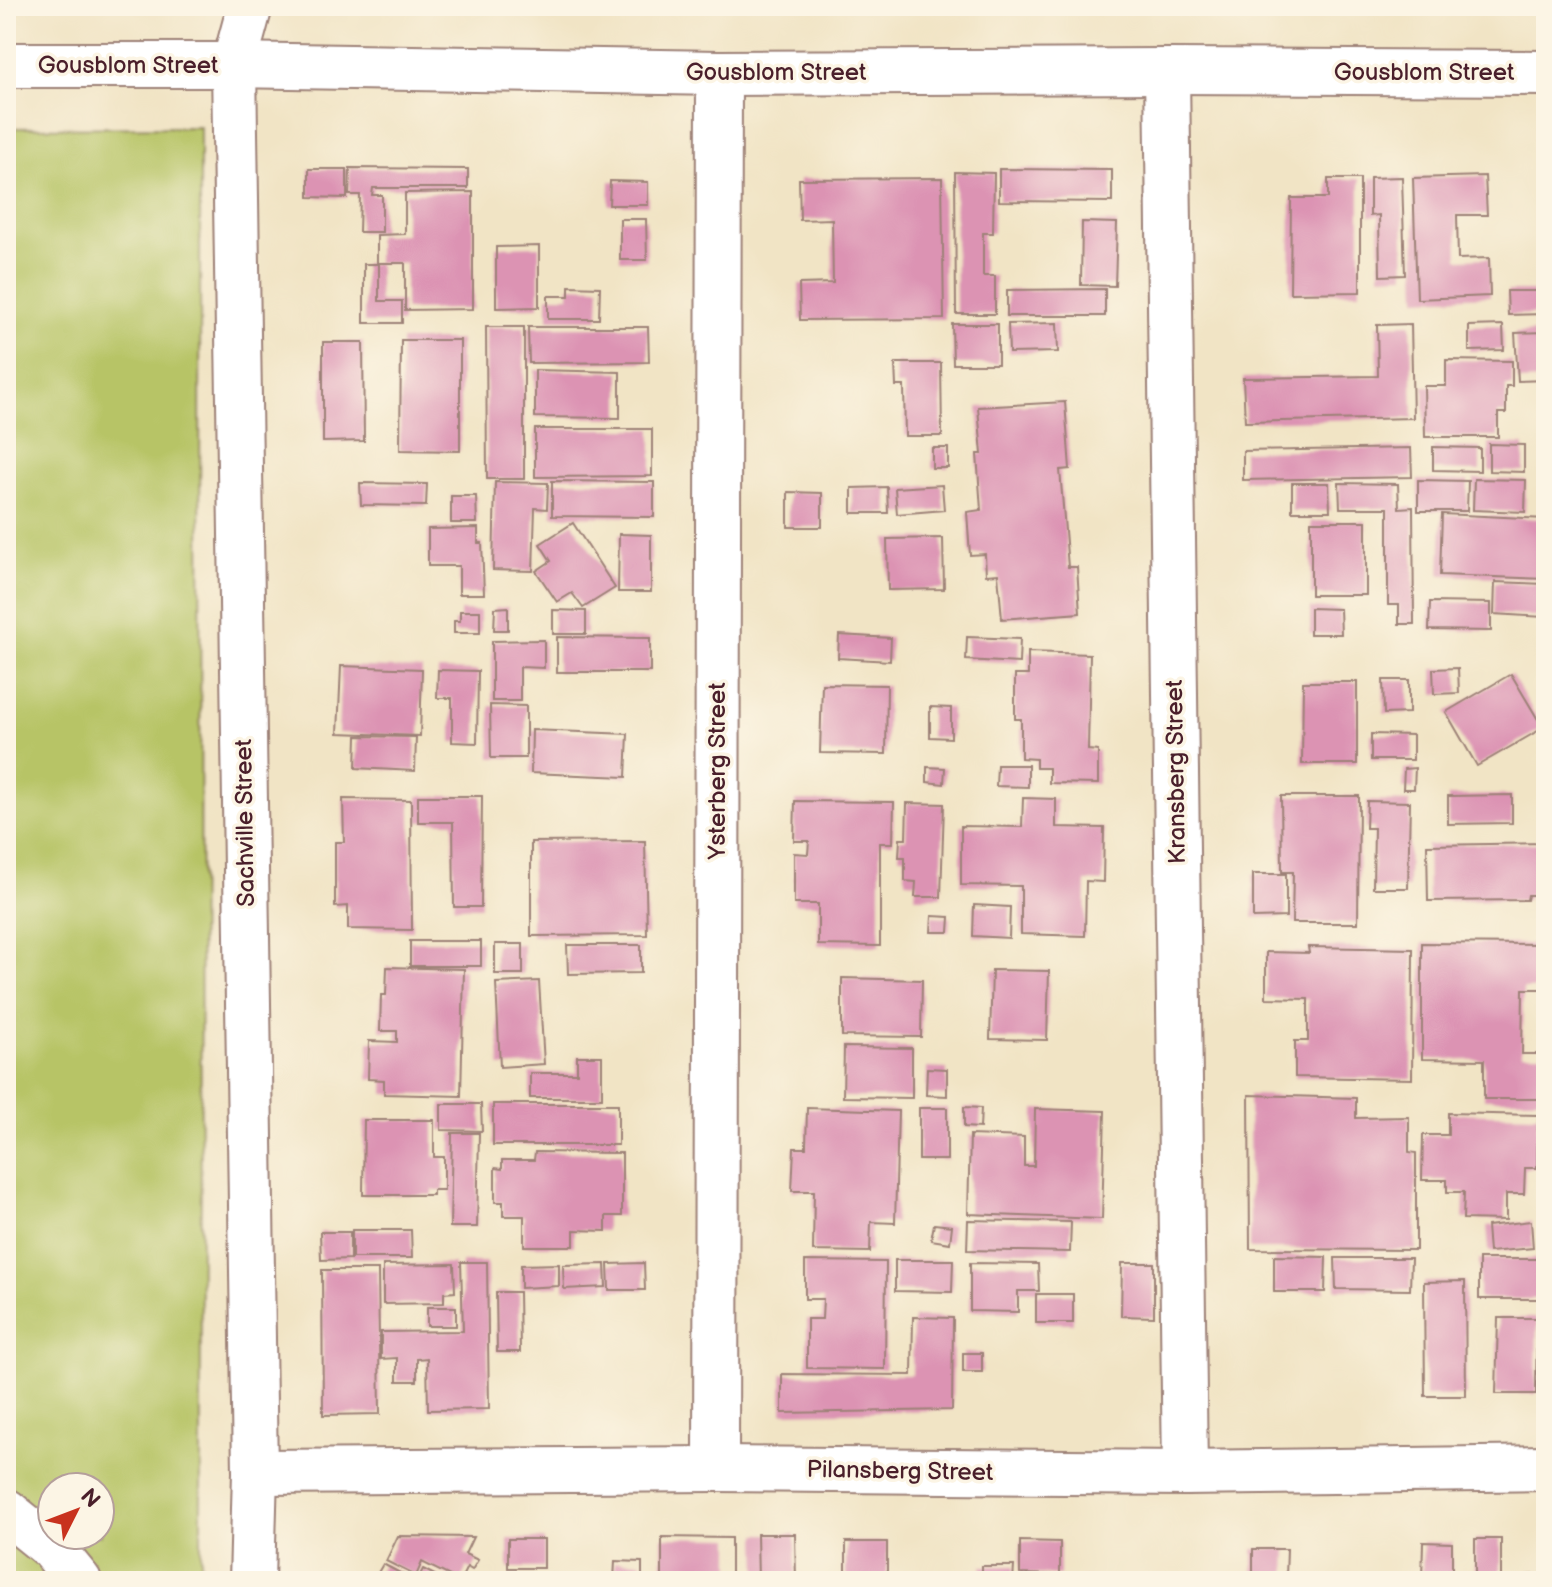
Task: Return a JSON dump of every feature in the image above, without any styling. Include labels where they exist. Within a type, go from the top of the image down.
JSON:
[{"type":"street","name":"Sachville Street","points":[[250,6],[234,65],[255,1472],[252,1581]]},
{"type":"street","name":"Gousblom Street","points":[[6,65],[234,65],[719,73],[1546,73]]},
{"type":"street","name":"Kransberg Street","points":[[1167,71],[1185,1473]]},
{"type":"street","name":"Ysterberg Street","points":[[716,1469],[719,73]]},
{"type":"street","name":"Pilansberg Street","points":[[255,1472],[716,1469],[1185,1473],[1546,1468]]},
{"type":"street","points":[[6,1511],[52,1548],[79,1581]]},
{"type":"green space","points":[[200,127],[201,1581],[6,1581],[6,128]]},
{"type":"building","points":[[350,168],[468,169],[468,188],[373,188],[372,195],[382,195],[382,232],[359,232],[360,195],[349,195]]},
{"type":"building","points":[[309,169],[347,169],[347,198],[309,197]]},
{"type":"building","points":[[999,169],[1112,170],[1112,202],[999,201]]},
{"type":"building","points":[[955,172],[994,173],[993,233],[983,233],[983,276],[995,276],[995,314],[956,314]]},
{"type":"building","points":[[1485,176],[1487,215],[1457,215],[1458,259],[1489,258],[1490,296],[1417,299],[1413,178]]},
{"type":"building","points":[[1402,177],[1405,275],[1380,276],[1379,215],[1370,216],[1370,178]]},
{"type":"building","points":[[942,178],[944,319],[800,320],[799,284],[833,283],[832,219],[800,220],[799,179]]},
{"type":"building","points":[[1328,179],[1360,179],[1360,292],[1290,293],[1291,198],[1328,198]]},
{"type":"building","points":[[610,181],[648,182],[648,205],[609,205]]},
{"type":"building","points":[[473,192],[473,309],[405,310],[405,263],[377,263],[377,235],[405,234],[405,193]]},
{"type":"building","points":[[620,219],[646,219],[647,260],[620,260]]},
{"type":"building","points":[[1082,222],[1117,223],[1115,286],[1081,285]]},
{"type":"building","points":[[539,246],[539,307],[496,308],[496,247]]},
{"type":"building","points":[[364,264],[379,264],[379,301],[402,301],[402,323],[364,323]]},
{"type":"building","points":[[569,286],[600,287],[599,319],[548,319],[548,296],[569,296]]},
{"type":"building","points":[[1105,289],[1105,316],[1007,316],[1007,290]]},
{"type":"building","points":[[1507,291],[1546,291],[1546,314],[1508,315]]},
{"type":"building","points":[[1057,323],[1058,352],[1009,353],[1008,324]]},
{"type":"building","points":[[952,324],[998,324],[998,364],[953,364]]},
{"type":"building","points":[[1411,324],[1413,418],[1245,422],[1243,378],[1378,376],[1377,325]]},
{"type":"building","points":[[1503,325],[1504,350],[1469,351],[1469,326]]},
{"type":"building","points":[[486,327],[524,327],[524,479],[487,479]]},
{"type":"building","points":[[528,327],[648,327],[649,362],[529,363]]},
{"type":"building","points":[[1546,332],[1546,380],[1518,381],[1515,333]]},
{"type":"building","points":[[401,340],[460,340],[460,451],[400,450]]},
{"type":"building","points":[[323,342],[363,342],[364,441],[323,442]]},
{"type":"building","points":[[1446,360],[1512,361],[1512,386],[1506,386],[1506,413],[1498,413],[1498,437],[1425,437],[1424,386],[1446,386]]},
{"type":"building","points":[[895,363],[941,363],[942,436],[905,436],[904,386],[896,386]]},
{"type":"building","points":[[535,370],[620,372],[620,418],[535,417]]},
{"type":"building","points":[[1065,402],[1070,469],[1060,470],[1068,567],[1077,567],[1080,613],[1002,619],[998,574],[986,575],[985,554],[970,555],[967,512],[981,510],[977,454],[982,454],[978,407]]},
{"type":"building","points":[[535,429],[652,429],[652,476],[535,477]]},
{"type":"building","points":[[1489,444],[1524,445],[1524,472],[1489,471]]},
{"type":"building","points":[[1433,447],[1480,448],[1480,471],[1433,470]]},
{"type":"building","points":[[932,448],[948,448],[948,468],[932,468]]},
{"type":"building","points":[[1411,448],[1412,477],[1243,480],[1243,451]]},
{"type":"building","points":[[1474,479],[1526,480],[1525,512],[1473,510]]},
{"type":"building","points":[[1418,480],[1468,481],[1467,511],[1418,511]]},
{"type":"building","points":[[552,481],[654,482],[654,517],[552,516]]},
{"type":"building","points":[[495,482],[548,483],[547,509],[535,508],[533,571],[493,570]]},
{"type":"building","points":[[360,483],[427,484],[426,506],[361,505]]},
{"type":"building","points":[[1292,483],[1329,483],[1330,511],[1292,511]]},
{"type":"building","points":[[1339,483],[1398,484],[1399,508],[1413,507],[1414,624],[1399,624],[1399,605],[1388,605],[1388,508],[1340,508]]},
{"type":"building","points":[[942,485],[944,510],[897,514],[895,488]]},
{"type":"building","points":[[887,487],[888,513],[852,513],[852,488]]},
{"type":"building","points":[[788,492],[822,493],[822,527],[788,527]]},
{"type":"building","points":[[451,496],[476,496],[477,523],[451,523]]},
{"type":"building","points":[[1442,514],[1546,519],[1545,579],[1440,575]]},
{"type":"building","points":[[1311,521],[1366,521],[1366,595],[1311,595]]},
{"type":"building","points":[[573,523],[615,588],[583,608],[572,593],[557,602],[536,571],[551,561],[540,544]]},
{"type":"building","points":[[478,528],[478,543],[482,543],[484,594],[459,594],[459,566],[428,566],[428,529]]},
{"type":"building","points":[[619,534],[651,535],[651,592],[618,592]]},
{"type":"building","points":[[943,538],[944,589],[888,590],[887,539]]},
{"type":"building","points":[[1495,582],[1545,584],[1544,617],[1494,614]]},
{"type":"building","points":[[1430,602],[1491,603],[1491,631],[1429,630]]},
{"type":"building","points":[[508,607],[508,630],[494,630],[495,608]]},
{"type":"building","points":[[1310,608],[1340,609],[1341,634],[1310,634]]},
{"type":"building","points":[[553,610],[586,611],[586,634],[553,634]]},
{"type":"building","points":[[460,611],[480,611],[480,633],[454,633],[454,621],[460,621]]},
{"type":"building","points":[[839,635],[891,638],[890,661],[838,658]]},
{"type":"building","points":[[557,637],[650,638],[650,672],[557,672]]},
{"type":"building","points":[[967,637],[1020,639],[1019,663],[966,660]]},
{"type":"building","points":[[544,640],[544,668],[520,667],[520,701],[492,701],[492,641]]},
{"type":"building","points":[[1028,652],[1090,654],[1088,750],[1098,751],[1098,784],[1049,783],[1049,768],[1036,768],[1036,759],[1021,758],[1021,719],[1015,719],[1015,675],[1028,675]]},
{"type":"building","points":[[341,666],[422,669],[420,736],[338,733]]},
{"type":"building","points":[[1458,668],[1459,693],[1434,694],[1433,669]]},
{"type":"building","points":[[438,670],[478,671],[477,743],[452,742],[452,698],[437,698]]},
{"type":"building","points":[[1511,674],[1543,728],[1477,766],[1446,712]]},
{"type":"building","points":[[1383,680],[1409,680],[1409,713],[1384,714]]},
{"type":"building","points":[[1303,682],[1357,682],[1357,764],[1302,764]]},
{"type":"building","points":[[822,684],[887,685],[886,754],[820,753]]},
{"type":"building","points":[[490,705],[526,706],[526,758],[491,758]]},
{"type":"building","points":[[930,707],[951,708],[951,738],[930,737]]},
{"type":"building","points":[[532,730],[628,734],[626,777],[531,773]]},
{"type":"building","points":[[1371,734],[1413,735],[1413,760],[1371,760]]},
{"type":"building","points":[[357,736],[416,737],[415,771],[356,768]]},
{"type":"building","points":[[997,765],[1028,765],[1028,787],[996,786]]},
{"type":"building","points":[[927,767],[945,768],[944,784],[927,782]]},
{"type":"building","points":[[1415,768],[1414,789],[1403,789],[1404,769]]},
{"type":"building","points":[[1512,795],[1512,823],[1448,824],[1448,796]]},
{"type":"building","points":[[418,796],[482,796],[481,907],[454,907],[453,822],[418,822]]},
{"type":"building","points":[[1281,796],[1359,796],[1358,923],[1292,923],[1293,872],[1282,872]]},
{"type":"building","points":[[1023,798],[1056,799],[1056,827],[1104,828],[1103,882],[1086,881],[1085,936],[1021,934],[1021,886],[961,885],[961,826],[1022,827]]},
{"type":"building","points":[[343,799],[411,800],[412,930],[348,929],[348,906],[335,907],[335,842],[344,842]]},
{"type":"building","points":[[795,801],[894,802],[893,843],[880,843],[880,946],[818,945],[818,904],[794,904],[794,853],[808,854],[809,841],[794,841]]},
{"type":"building","points":[[1367,801],[1410,802],[1408,888],[1373,888],[1374,828],[1366,828]]},
{"type":"building","points":[[907,803],[944,804],[941,897],[915,897],[916,882],[905,881],[905,857],[899,857],[900,839],[906,839]]},
{"type":"building","points":[[645,841],[647,935],[531,936],[531,842]]},
{"type":"building","points":[[1546,843],[1546,895],[1528,895],[1527,900],[1428,901],[1427,845]]},
{"type":"building","points":[[1253,874],[1286,874],[1286,917],[1253,918]]},
{"type":"building","points":[[974,905],[1010,907],[1009,938],[973,936]]},
{"type":"building","points":[[932,916],[950,917],[949,932],[931,932]]},
{"type":"building","points":[[410,941],[481,941],[481,966],[410,966]]},
{"type":"building","points":[[1422,943],[1546,944],[1546,989],[1523,989],[1522,1054],[1546,1054],[1546,1099],[1484,1099],[1484,1060],[1422,1059]]},
{"type":"building","points":[[495,944],[523,944],[523,974],[495,974]]},
{"type":"building","points":[[567,945],[641,945],[641,973],[568,974]]},
{"type":"building","points":[[1308,947],[1413,949],[1412,1079],[1295,1077],[1295,1041],[1308,1041],[1308,999],[1266,998],[1266,952],[1309,953]]},
{"type":"building","points":[[387,967],[464,969],[461,1096],[384,1094],[384,1080],[368,1079],[369,1041],[397,1042],[397,1031],[380,1031],[381,995],[386,995]]},
{"type":"building","points":[[992,970],[1049,971],[1047,1040],[990,1039]]},
{"type":"building","points":[[842,978],[922,980],[921,1037],[842,1036]]},
{"type":"building","points":[[539,981],[544,1064],[500,1067],[496,983]]},
{"type":"building","points":[[844,1047],[912,1048],[912,1098],[843,1097]]},
{"type":"building","points":[[577,1056],[602,1056],[602,1098],[530,1098],[530,1073],[577,1073]]},
{"type":"building","points":[[927,1068],[947,1069],[947,1096],[926,1095]]},
{"type":"building","points":[[1249,1095],[1356,1098],[1356,1118],[1409,1117],[1409,1152],[1416,1153],[1416,1250],[1250,1249]]},
{"type":"building","points":[[441,1104],[481,1104],[482,1131],[441,1130]]},
{"type":"building","points":[[493,1104],[618,1104],[618,1145],[493,1145]]},
{"type":"building","points":[[964,1107],[981,1108],[980,1128],[964,1127]]},
{"type":"building","points":[[807,1108],[898,1111],[895,1223],[871,1222],[870,1252],[813,1251],[814,1191],[792,1191],[794,1148],[806,1148]]},
{"type":"building","points":[[919,1108],[947,1108],[947,1160],[919,1160]]},
{"type":"building","points":[[1035,1109],[1105,1111],[1102,1219],[968,1214],[970,1135],[1024,1137],[1024,1166],[1034,1166]]},
{"type":"building","points":[[1448,1113],[1538,1115],[1537,1168],[1525,1168],[1524,1194],[1506,1194],[1506,1220],[1463,1219],[1464,1192],[1447,1192],[1447,1180],[1422,1180],[1423,1135],[1448,1135]]},
{"type":"building","points":[[364,1120],[434,1120],[434,1157],[444,1157],[444,1190],[433,1190],[433,1195],[363,1195]]},
{"type":"building","points":[[452,1133],[479,1133],[477,1227],[450,1227]]},
{"type":"building","points":[[535,1152],[622,1153],[622,1216],[606,1216],[606,1231],[574,1230],[574,1246],[524,1246],[524,1216],[503,1216],[503,1202],[495,1202],[495,1168],[502,1169],[502,1160],[534,1160]]},
{"type":"building","points":[[968,1220],[1071,1222],[1070,1252],[967,1250]]},
{"type":"building","points":[[1531,1221],[1533,1248],[1489,1252],[1487,1226]]},
{"type":"building","points":[[934,1224],[952,1226],[950,1243],[931,1240]]},
{"type":"building","points":[[352,1230],[411,1230],[412,1258],[352,1258]]},
{"type":"building","points":[[320,1232],[350,1232],[350,1259],[321,1260]]},
{"type":"building","points":[[1274,1256],[1326,1257],[1325,1292],[1274,1292]]},
{"type":"building","points":[[1335,1258],[1411,1258],[1410,1290],[1336,1289]]},
{"type":"building","points":[[1479,1259],[1546,1259],[1546,1299],[1479,1299]]},
{"type":"building","points":[[895,1260],[953,1260],[952,1292],[895,1291]]},
{"type":"building","points":[[805,1261],[886,1262],[885,1369],[807,1368],[807,1319],[822,1319],[823,1299],[805,1299]]},
{"type":"building","points":[[461,1262],[487,1262],[489,1409],[428,1410],[427,1358],[417,1359],[417,1381],[397,1381],[397,1358],[381,1359],[381,1332],[463,1331]]},
{"type":"building","points":[[644,1263],[645,1290],[609,1290],[608,1264]]},
{"type":"building","points":[[970,1263],[1038,1264],[1039,1291],[1018,1291],[1018,1312],[970,1311]]},
{"type":"building","points":[[1122,1263],[1154,1263],[1154,1317],[1121,1316]]},
{"type":"building","points":[[454,1264],[455,1292],[444,1293],[444,1303],[383,1304],[383,1265]]},
{"type":"building","points":[[559,1264],[559,1286],[521,1288],[521,1265]]},
{"type":"building","points":[[605,1264],[606,1287],[564,1289],[563,1265]]},
{"type":"building","points":[[322,1270],[378,1270],[380,1414],[323,1415]]},
{"type":"building","points":[[1465,1281],[1466,1396],[1425,1396],[1424,1282]]},
{"type":"building","points":[[496,1292],[519,1292],[520,1352],[497,1352]]},
{"type":"building","points":[[1036,1294],[1073,1294],[1073,1323],[1036,1323]]},
{"type":"building","points":[[427,1307],[456,1307],[456,1326],[427,1326]]},
{"type":"building","points":[[913,1317],[953,1318],[952,1410],[782,1413],[782,1374],[912,1375]]},
{"type":"building","points":[[1498,1318],[1537,1318],[1536,1394],[1496,1394]]},
{"type":"building","points":[[963,1353],[982,1353],[982,1372],[963,1372]]},
{"type":"building","points":[[757,1534],[795,1534],[796,1581],[758,1581]]},
{"type":"building","points":[[398,1536],[473,1537],[465,1554],[478,1560],[472,1570],[467,1567],[460,1581],[422,1562],[416,1576],[386,1561]]},
{"type":"building","points":[[662,1537],[731,1538],[731,1581],[662,1581]]},
{"type":"building","points":[[508,1539],[544,1539],[544,1568],[508,1568]]},
{"type":"building","points":[[1475,1539],[1501,1539],[1501,1581],[1475,1581]]},
{"type":"building","points":[[1020,1541],[1060,1542],[1060,1575],[1020,1574]]},
{"type":"building","points":[[846,1542],[887,1542],[887,1581],[846,1581]]},
{"type":"building","points":[[1423,1542],[1452,1543],[1452,1581],[1422,1581]]},
{"type":"building","points":[[1253,1549],[1287,1549],[1286,1578],[1317,1578],[1317,1581],[1253,1581]]},
{"type":"building","points":[[615,1561],[642,1562],[642,1581],[614,1581]]},
{"type":"building","points":[[383,1564],[415,1581],[373,1581]]},
{"type":"building","points":[[982,1566],[1014,1566],[1013,1581],[982,1581]]},
{"type":"building","points":[[423,1569],[446,1581],[417,1581]]},
{"type":"building","points":[[1546,1574],[1546,1581],[1526,1581],[1526,1575]]},
{"type":"building","points":[[1145,1577],[1145,1581],[1080,1581],[1080,1578]]},
{"type":"building","points":[[1213,1577],[1213,1581],[1155,1581],[1155,1578]]}]
